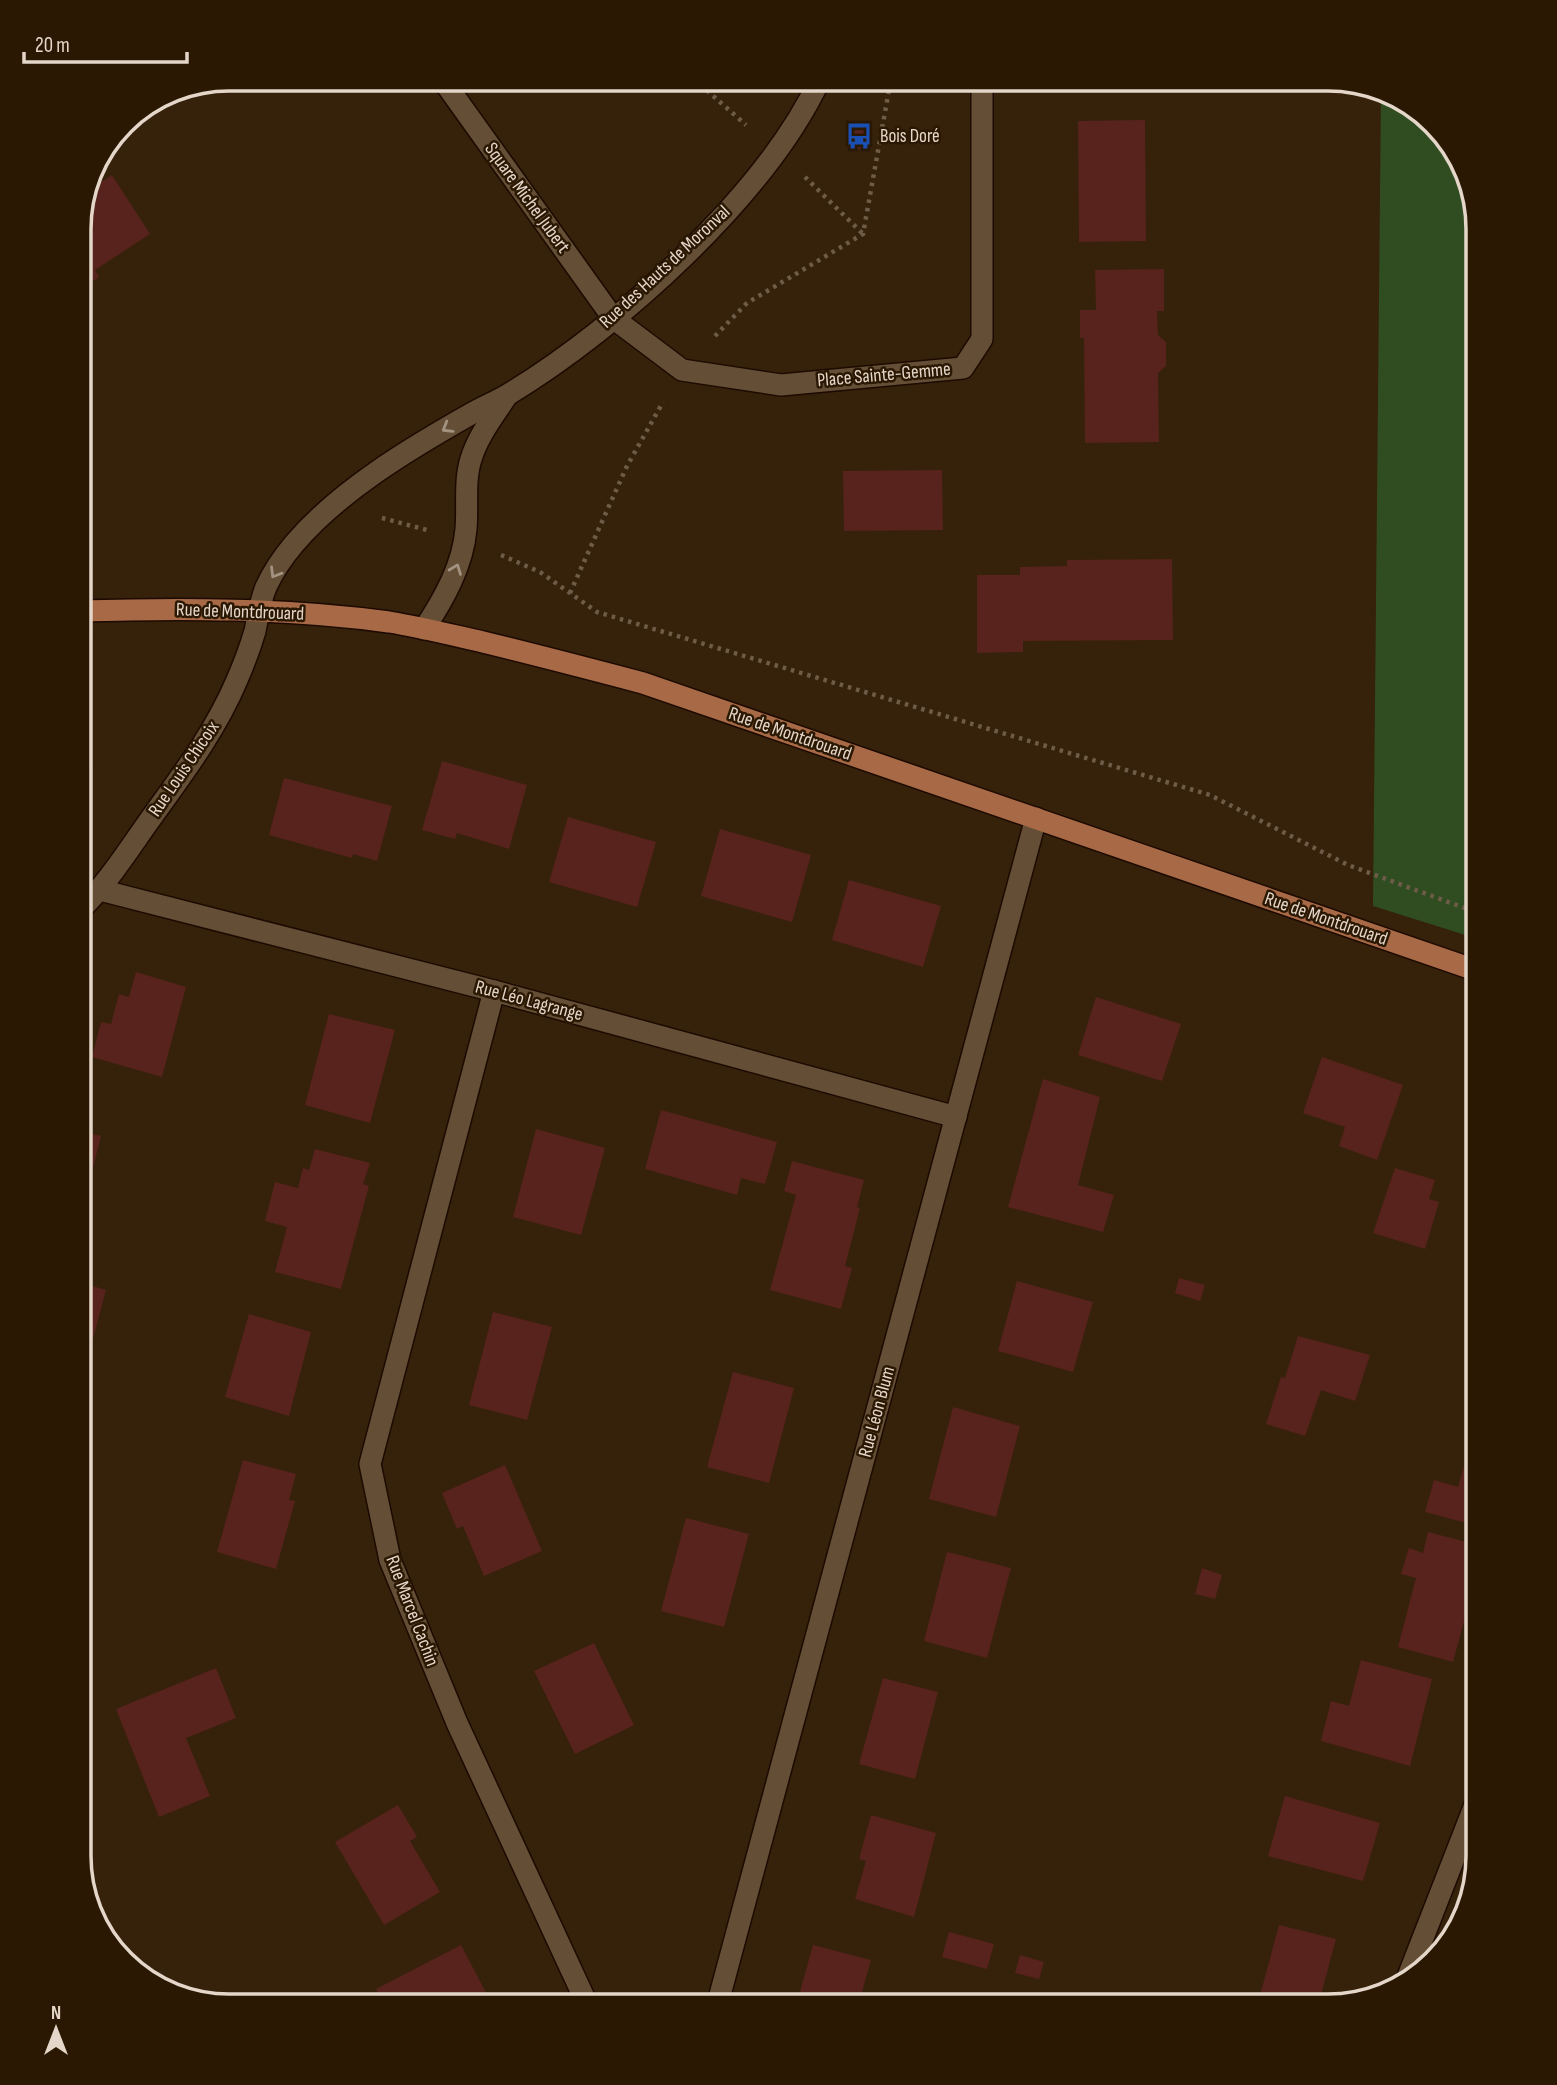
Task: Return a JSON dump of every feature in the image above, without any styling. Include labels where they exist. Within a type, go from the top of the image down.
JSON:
[{"type":"main road","name":"Rue de Montdrouard","points":[[91,611],[259,611],[351,618],[424,629],[643,683],[1466,967]]},
{"type":"street","name":"Square Michel Jubert","points":[[451,91],[613,318]]},
{"type":"street","name":"Rue des Hauts de Moronval","points":[[259,611],[265,589],[275,571],[299,538],[333,506],[405,454],[471,414],[507,396],[550,368],[613,318],[689,249],[731,205],[783,142],[802,115],[814,91]]},
{"type":"street","name":"Place Sainte-Gemme","points":[[613,318],[682,370],[781,385],[963,368],[982,339],[982,91]]},
{"type":"street","points":[[424,629],[444,596],[465,540],[467,473],[471,458],[507,396]]},
{"type":"street","name":"Rue Louis Chicoix","points":[[91,899],[213,728],[227,703],[251,646],[259,611]]},
{"type":"street","name":"Rue Léon Blum","points":[[720,1994],[1036,818]]},
{"type":"street","name":"Rue Léo Lagrange","points":[[100,890],[494,991],[956,1117]]},
{"type":"street","name":"Rue Marcel Cachin","points":[[494,991],[370,1464],[390,1560],[457,1723],[582,1994]]},
{"type":"street","points":[[1412,1965],[1466,1828]]},
{"type":"path","points":[[708,91],[755,133]]},
{"type":"path","points":[[709,342],[747,303],[863,234],[889,91]]},
{"type":"path","points":[[799,171],[863,234]]},
{"type":"path","points":[[570,593],[627,466],[665,400]]},
{"type":"path","points":[[376,517],[429,530]]},
{"type":"path","points":[[489,550],[540,572],[597,612],[1210,795],[1348,865],[1466,909]]},
{"type":"green space","points":[[1381,101],[1412,119],[1438,145],[1459,184],[1465,211],[1466,935],[1373,906]]},
{"type":"building","points":[[1145,120],[1146,241],[1079,242],[1078,121]]},
{"type":"building","points":[[853,121],[866,122],[863,149],[850,148]]},
{"type":"building","points":[[112,175],[150,234],[95,270],[99,277],[91,282],[91,220],[99,184]]},
{"type":"building","points":[[1164,269],[1164,311],[1157,311],[1158,335],[1166,342],[1166,366],[1158,373],[1159,442],[1085,443],[1084,338],[1080,338],[1080,310],[1096,310],[1095,270]]},
{"type":"building","points":[[942,470],[943,530],[844,531],[843,471]]},
{"type":"building","points":[[1172,559],[1173,640],[1023,641],[1023,652],[977,653],[977,575],[1020,575],[1020,567],[1067,566],[1067,560]]},
{"type":"building","points":[[442,761],[527,785],[509,849],[457,833],[455,839],[422,830]]},
{"type":"building","points":[[284,778],[392,806],[377,861],[353,854],[352,858],[269,835]]},
{"type":"building","points":[[568,817],[656,842],[637,907],[549,882]]},
{"type":"building","points":[[720,829],[811,855],[792,922],[701,896]]},
{"type":"building","points":[[849,880],[941,906],[923,967],[832,940]]},
{"type":"building","points":[[136,972],[186,987],[162,1077],[92,1057],[101,1022],[111,1024],[119,994],[129,997]]},
{"type":"building","points":[[1096,997],[1181,1024],[1162,1081],[1078,1055]]},
{"type":"building","points":[[329,1014],[395,1030],[370,1123],[305,1105]]},
{"type":"building","points":[[1322,1057],[1403,1085],[1377,1160],[1339,1146],[1345,1127],[1303,1113]]},
{"type":"building","points":[[1043,1079],[1100,1097],[1078,1185],[1114,1195],[1103,1232],[1008,1207]]},
{"type":"building","points":[[661,1110],[777,1142],[765,1184],[741,1178],[737,1195],[645,1169]]},
{"type":"building","points":[[536,1129],[605,1148],[581,1235],[513,1217]]},
{"type":"building","points":[[91,1134],[101,1136],[91,1175]]},
{"type":"building","points":[[315,1149],[370,1163],[363,1184],[369,1186],[341,1289],[275,1272],[287,1227],[265,1221],[275,1182],[298,1188],[303,1168],[309,1170]]},
{"type":"building","points":[[792,1161],[864,1180],[857,1207],[860,1208],[845,1266],[852,1268],[841,1309],[770,1290],[796,1195],[784,1191]]},
{"type":"building","points":[[1395,1168],[1435,1180],[1429,1199],[1439,1202],[1425,1249],[1373,1233]]},
{"type":"building","points":[[1179,1278],[1205,1285],[1200,1301],[1175,1293]]},
{"type":"building","points":[[1017,1281],[1093,1302],[1073,1372],[998,1351]]},
{"type":"building","points":[[91,1286],[106,1290],[91,1346]]},
{"type":"building","points":[[493,1312],[552,1327],[527,1420],[469,1405]]},
{"type":"building","points":[[249,1314],[311,1332],[289,1416],[225,1397]]},
{"type":"building","points":[[1298,1336],[1370,1355],[1355,1401],[1321,1390],[1305,1436],[1266,1424],[1281,1377],[1285,1378]]},
{"type":"building","points":[[733,1372],[794,1388],[769,1483],[707,1467]]},
{"type":"building","points":[[953,1407],[1020,1426],[996,1517],[929,1499]]},
{"type":"building","points":[[1466,1459],[1466,1523],[1425,1512],[1434,1480],[1458,1487]]},
{"type":"building","points":[[243,1460],[296,1474],[289,1500],[295,1501],[276,1569],[217,1552]]},
{"type":"building","points":[[505,1465],[542,1551],[484,1576],[463,1526],[457,1529],[442,1493]]},
{"type":"building","points":[[686,1518],[749,1534],[724,1627],[661,1611]]},
{"type":"building","points":[[1428,1532],[1466,1542],[1466,1614],[1453,1662],[1398,1647],[1416,1578],[1401,1574],[1409,1548],[1423,1553]]},
{"type":"building","points":[[947,1552],[1011,1568],[987,1658],[924,1641]]},
{"type":"building","points":[[1202,1568],[1222,1575],[1215,1599],[1195,1594]]},
{"type":"building","points":[[594,1643],[634,1725],[575,1754],[534,1671]]},
{"type":"building","points":[[1361,1660],[1432,1679],[1410,1766],[1321,1741],[1331,1701],[1349,1706]]},
{"type":"building","points":[[216,1668],[236,1718],[186,1738],[210,1796],[159,1817],[116,1709]]},
{"type":"building","points":[[883,1678],[938,1692],[915,1779],[859,1764]]},
{"type":"building","points":[[1285,1796],[1380,1823],[1363,1881],[1268,1856]]},
{"type":"building","points":[[398,1805],[417,1837],[410,1841],[440,1892],[384,1925],[335,1842]]},
{"type":"building","points":[[871,1815],[936,1833],[914,1917],[855,1899],[866,1861],[859,1859]]},
{"type":"building","points":[[1279,1925],[1336,1939],[1321,1994],[1260,1994]]},
{"type":"building","points":[[949,1932],[994,1944],[987,1969],[942,1957]]},
{"type":"building","points":[[461,1945],[487,1994],[378,1994],[376,1989]]},
{"type":"building","points":[[813,1945],[871,1960],[861,1994],[799,1994]]},
{"type":"building","points":[[1020,1955],[1044,1962],[1039,1979],[1015,1973]]},
{"type":"place","name":"Bois Doré","points":[[859,136]]}]
